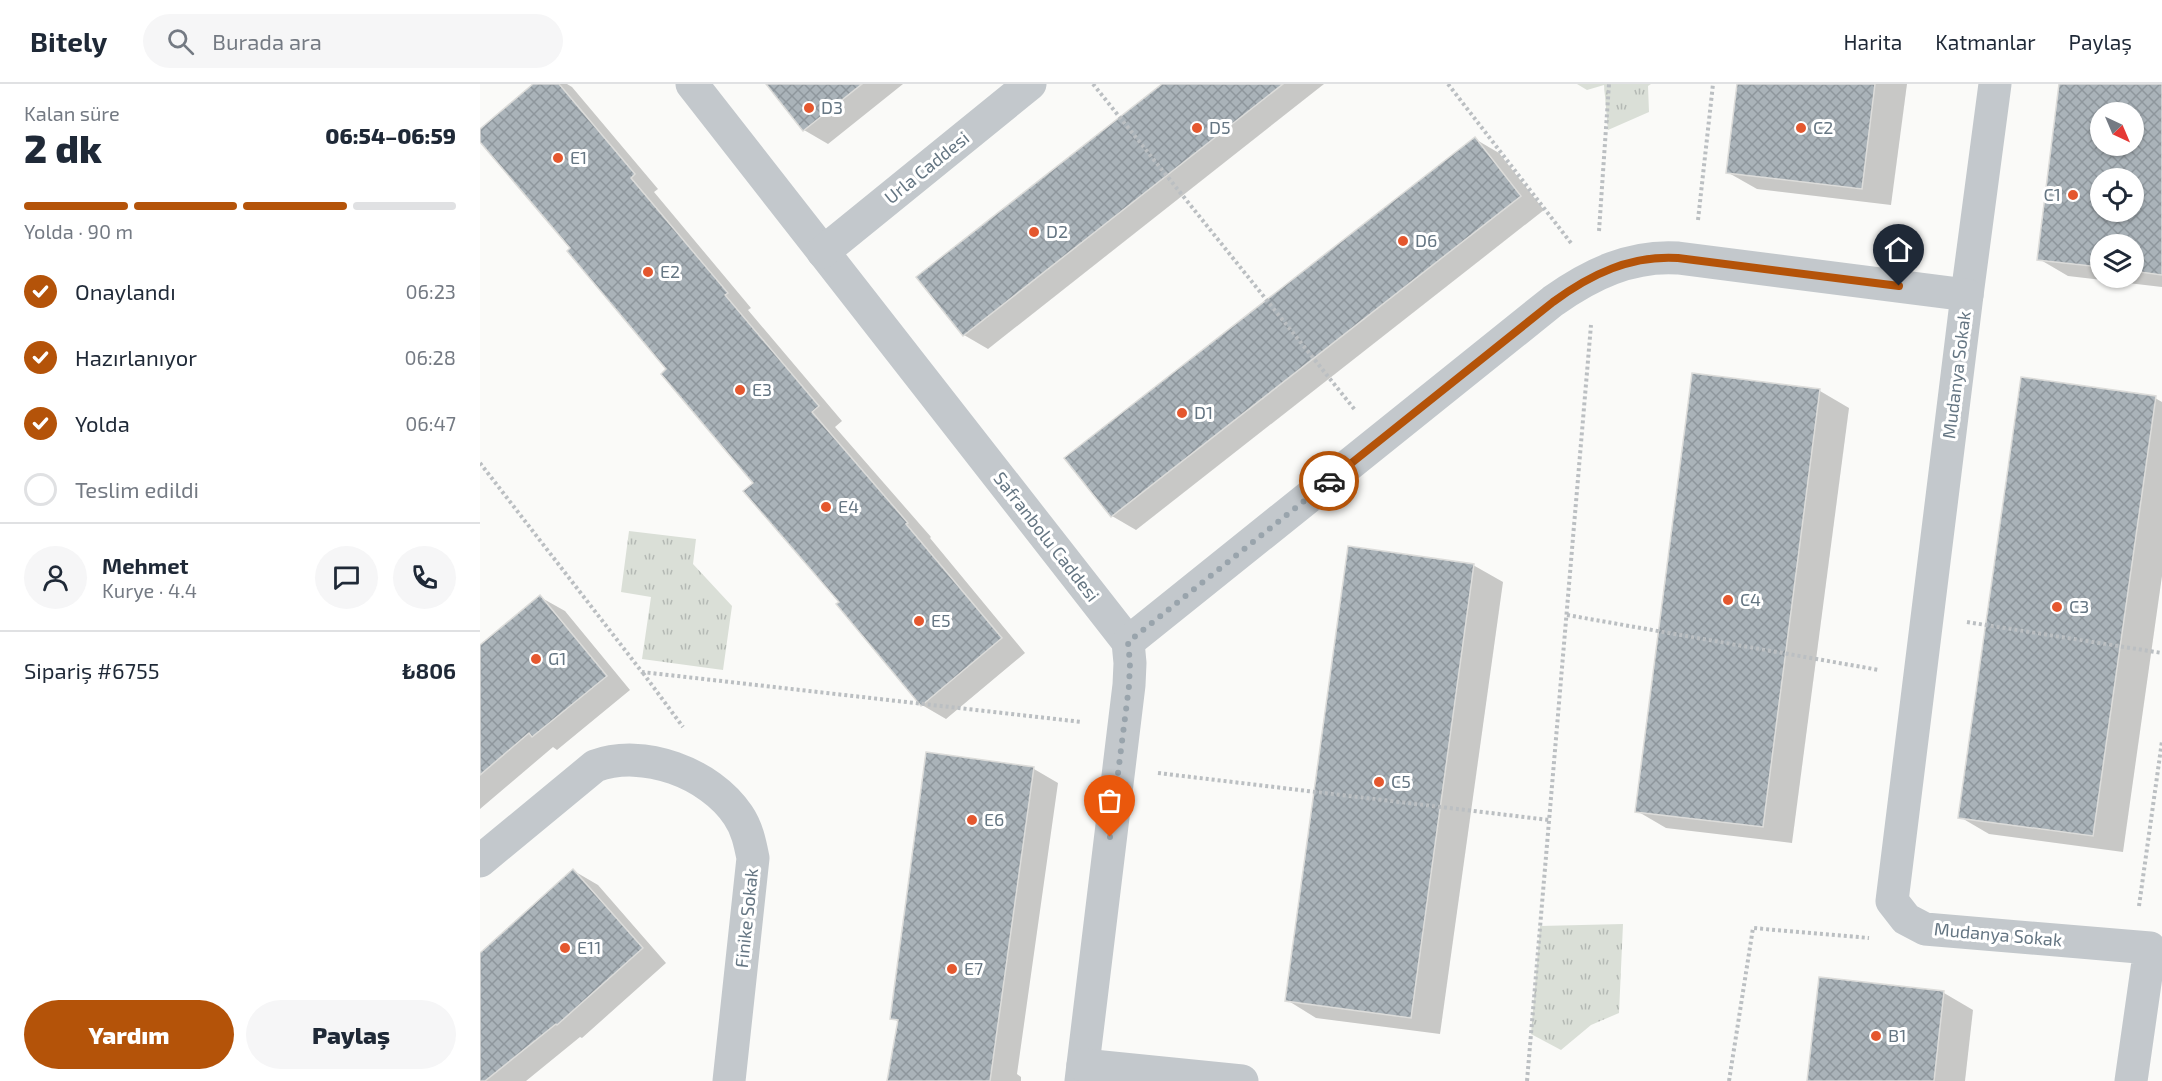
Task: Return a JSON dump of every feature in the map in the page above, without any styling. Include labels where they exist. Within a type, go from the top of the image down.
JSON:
[{"type":"street","name":"Safranbolu Caddesi","points":[[692,84],[1128,642]]},
{"type":"street","name":"Urla Caddesi","points":[[823,252],[1030,84]]},
{"type":"street","points":[[1967,295],[1995,84]]},
{"type":"street","name":"Mudanya Sokak","points":[[1128,642],[1553,302],[1596,274],[1640,260],[1664,257],[1967,295],[1892,901],[1906,919],[1924,929],[2142,948]]},
{"type":"street","points":[[1128,642],[1130,663],[1124,727],[1082,1073],[1242,1081]]},
{"type":"street","name":"Finike Sokak","points":[[480,861],[595,766],[604,762],[626,760],[668,765],[690,775],[716,792],[737,814],[750,841],[753,858],[729,1081]]},
{"type":"street","points":[[2131,1081],[2142,948]]},
{"type":"path","points":[[1093,84],[1380,441]]},
{"type":"path","points":[[1448,84],[1596,274]]},
{"type":"path","points":[[1527,1081],[1596,274],[1609,84]]},
{"type":"path","points":[[1693,259],[1713,84]]},
{"type":"path","points":[[480,463],[684,729],[691,751],[690,775]]},
{"type":"path","points":[[1567,615],[1920,677]]},
{"type":"path","points":[[1928,615],[2162,653]]},
{"type":"path","points":[[642,672],[1124,727]]},
{"type":"path","points":[[2142,948],[2162,741]]},
{"type":"path","points":[[1119,768],[1549,820]]},
{"type":"path","points":[[1729,1081],[1753,928],[1902,940],[1906,919]]},
{"type":"green space","points":[[1577,84],[1651,84],[1648,86],[1649,112],[1608,130],[1604,85],[1587,90]]},
{"type":"green space","points":[[629,531],[696,539],[693,564],[732,606],[723,670],[642,659],[651,597],[621,592]]},
{"type":"green space","points":[[1623,924],[1619,1013],[1591,1025],[1561,1050],[1531,1034],[1540,926]]},
{"type":"building","points":[[533,84],[559,84],[635,174],[631,178],[728,293],[725,295],[819,406],[812,412],[908,523],[906,524],[1002,638],[921,706],[836,604],[839,602],[743,491],[753,483],[661,374],[666,369],[567,251],[570,248],[480,142],[480,129]]},
{"type":"building","name":"D3","points":[[766,84],[862,84],[803,131]]},
{"type":"building","name":"D2","points":[[1162,84],[1283,84],[963,336],[916,277]]},
{"type":"building","name":"C2","points":[[1737,84],[1875,84],[1862,189],[1726,173]]},
{"type":"building","name":"C1","points":[[2059,84],[2162,84],[2162,275],[2144,273],[2144,234],[2090,234],[2090,266],[2037,260]]},
{"type":"building","points":[[1475,137],[1521,196],[1111,517],[1064,458]]},
{"type":"building","name":"C4","points":[[1692,373],[1820,389],[1763,827],[1635,812]]},
{"type":"building","name":"C3","points":[[2021,377],[2156,396],[2093,836],[1958,818]]},
{"type":"building","name":"C5","points":[[1348,546],[1474,564],[1411,1018],[1285,1001]]},
{"type":"building","name":"G1","points":[[540,595],[607,676],[532,737],[529,733],[480,775],[480,645]]},
{"type":"building","points":[[926,752],[1034,767],[990,1081],[887,1081],[898,1020],[890,1019]]},
{"type":"building","name":"E11","points":[[573,869],[643,948],[557,1025],[485,1081],[480,1081],[480,953]]},
{"type":"building","name":"B1","points":[[1819,977],[1944,991],[1934,1081],[1807,1081]]},
{"type":"way so far","points":[[1110,837],[1129,686],[1128,642],[1329,481]]},
{"type":"place","name":"D3","points":[[809,108]]},
{"type":"place","name":"D5","points":[[1197,128]]},
{"type":"place","name":"C2","points":[[1801,128]]},
{"type":"place","name":"E1","points":[[558,158]]},
{"type":"place","name":"C1","points":[[2073,195]]},
{"type":"place","name":"D2","points":[[1034,232]]},
{"type":"place","name":"D6","points":[[1403,241]]},
{"type":"place","name":"E2","points":[[648,272]]},
{"type":"place","name":"E3","points":[[740,390]]},
{"type":"place","name":"D1","points":[[1182,413]]},
{"type":"place","name":"E4","points":[[826,507]]},
{"type":"place","name":"C4","points":[[1728,600]]},
{"type":"place","name":"C3","points":[[2057,607]]},
{"type":"place","name":"E5","points":[[919,621]]},
{"type":"place","name":"G1","points":[[536,659]]},
{"type":"place","name":"C5","points":[[1379,782]]},
{"type":"place","name":"E6","points":[[972,820]]},
{"type":"place","name":"E11","points":[[565,948]]},
{"type":"place","name":"E7","points":[[952,969]]},
{"type":"place","name":"B1","points":[[1876,1036]]},
{"type":"route","points":[[1329,481],[1567,291],[1606,270],[1640,260],[1664,257],[1899,286]]}]
